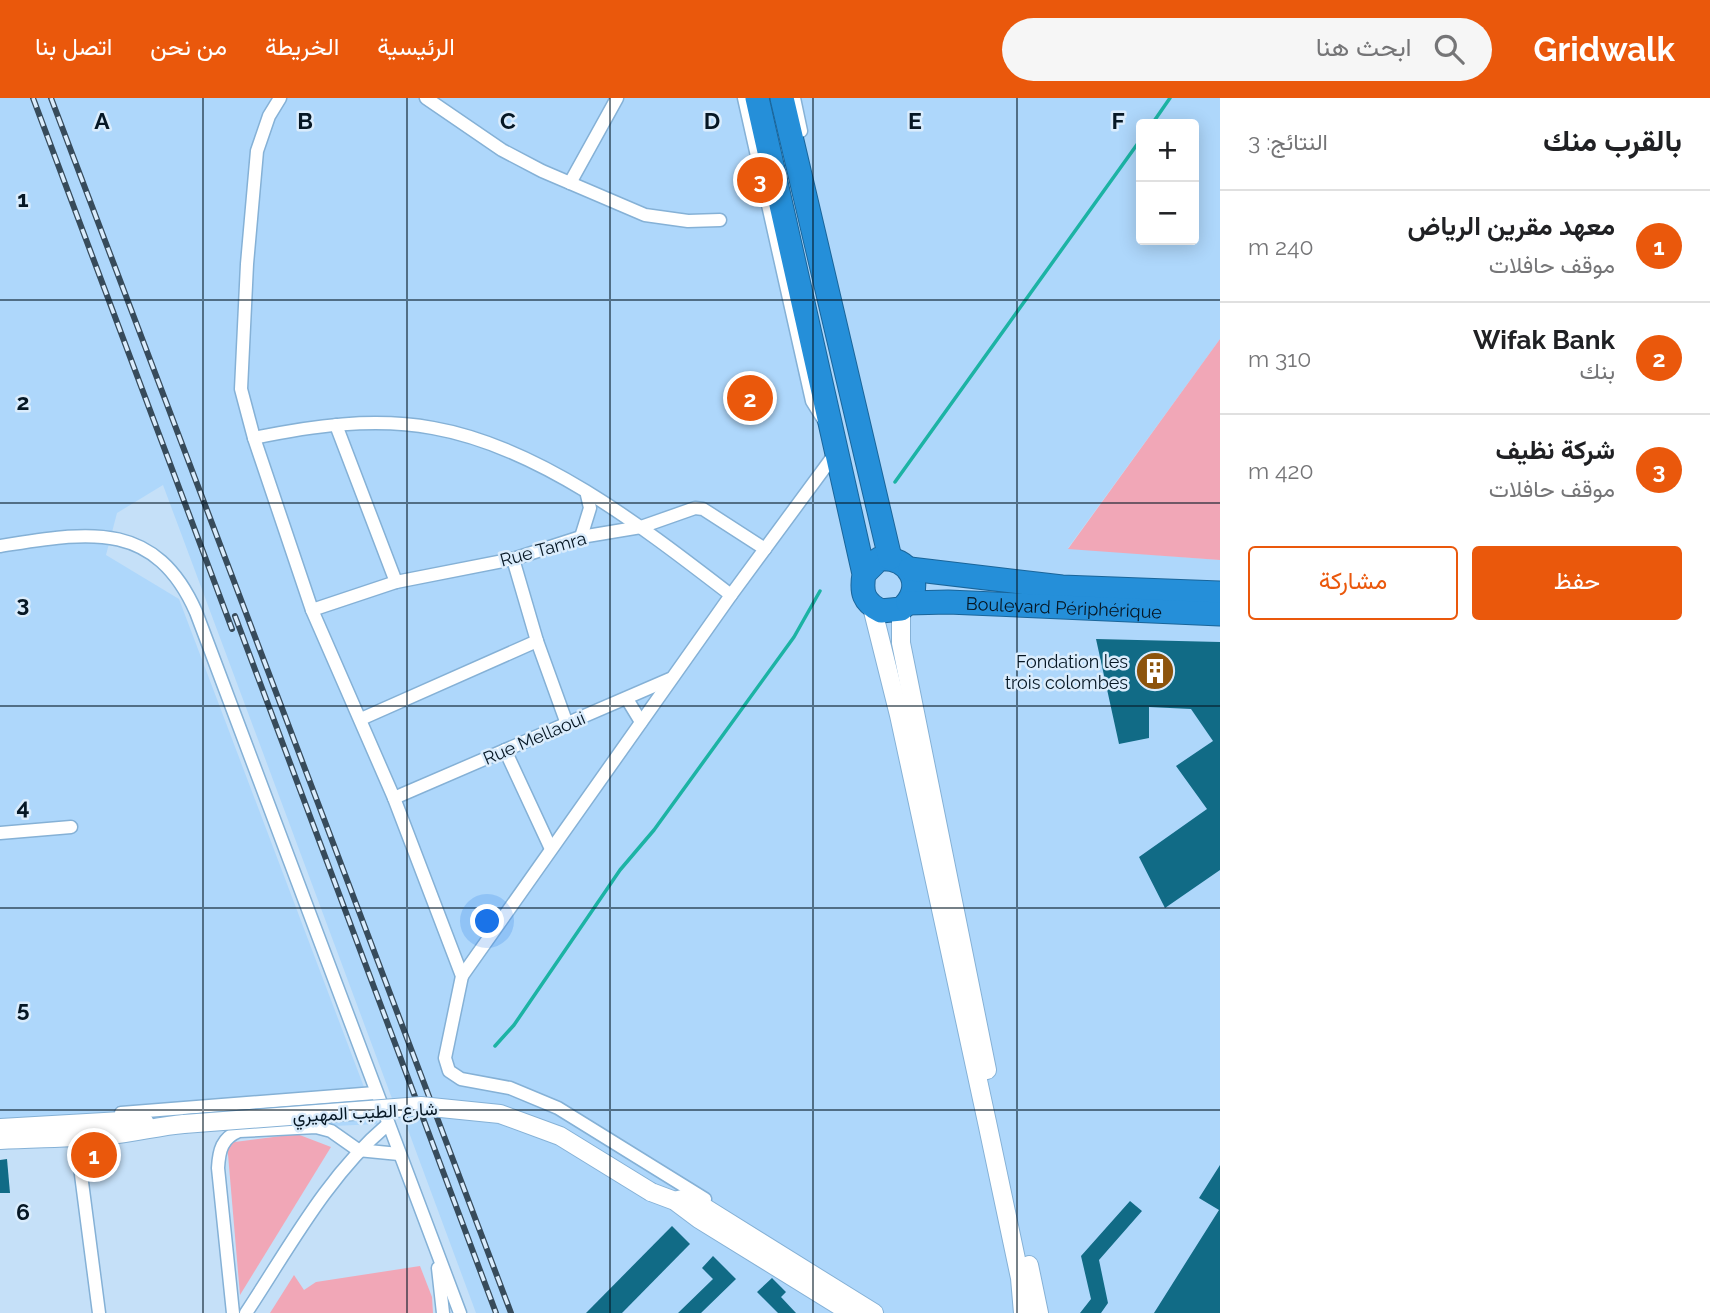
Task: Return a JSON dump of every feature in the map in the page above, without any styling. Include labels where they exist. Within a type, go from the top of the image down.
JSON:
[{"type":"highway","points":[[757,98],[863,574],[861,589],[872,607],[881,611],[904,606],[915,586],[900,564],[883,528],[876,505],[782,98]]},
{"type":"highway","points":[[883,528],[919,556],[955,573]]},
{"type":"highway","points":[[863,574],[870,565],[900,564]]},
{"type":"highway","name":"Boulevard Périphérique","points":[[900,564],[1062,587],[1220,593]]},
{"type":"highway","name":"Boulevard Périphérique","points":[[904,606],[948,602],[1220,614]]},
{"type":"street","points":[[280,98],[269,116],[257,151],[247,264],[241,389],[254,438],[312,610],[394,798],[462,976]]},
{"type":"street","points":[[426,98],[502,150],[645,215],[688,221],[720,220]]},
{"type":"street","points":[[570,183],[617,98]]},
{"type":"street","points":[[721,1218],[701,1197],[558,1108],[510,1088],[453,1076],[445,1058],[462,976],[765,549],[835,442],[812,401],[744,98]]},
{"type":"street","points":[[794,98],[880,484],[881,499],[876,505]]},
{"type":"street","points":[[254,438],[302,428],[336,425],[401,425],[460,434],[542,467],[641,527],[731,595]]},
{"type":"street","points":[[336,425],[396,582]]},
{"type":"street","points":[[581,537],[590,508],[587,495]]},
{"type":"street","name":"Rue Tamra","points":[[312,610],[396,582],[513,559],[581,537],[641,527],[686,511],[702,509],[765,549]]},
{"type":"street","points":[[0,546],[78,534],[113,536],[148,552],[183,586],[196,612],[460,1313]]},
{"type":"street","points":[[513,559],[537,640],[567,724]]},
{"type":"street","points":[[904,606],[903,655],[1039,1313]]},
{"type":"street","points":[[872,607],[899,715],[993,1148],[1020,1278],[1023,1313]]},
{"type":"street","points":[[361,719],[537,640]]},
{"type":"street","name":"Rue Mellaoui","points":[[394,798],[628,699],[673,677]]},
{"type":"street","points":[[628,699],[641,722]]},
{"type":"street","points":[[505,750],[551,849]]},
{"type":"street","points":[[0,833],[71,827]]},
{"type":"street","points":[[0,1140],[74,1130],[84,1118],[148,1110],[375,1093]]},
{"type":"street","name":"شارع الطيب المهيري","points":[[74,1130],[131,1132],[151,1126],[421,1106],[500,1114],[560,1136],[651,1192],[675,1201]]},
{"type":"street","points":[[246,1313],[337,1175],[358,1150],[387,1125]]},
{"type":"street","points":[[233,1313],[219,1193],[219,1152],[223,1143],[239,1131],[316,1127],[331,1131],[358,1150],[399,1154]]},
{"type":"street","points":[[0,1128],[74,1130]]},
{"type":"street","points":[[74,1130],[99,1313]]},
{"type":"street","points":[[675,1201],[687,1198],[874,1313]]},
{"type":"street","points":[[675,1201],[851,1313]]},
{"type":"street","points":[[437,1254],[443,1313]]},
{"type":"shaded area","points":[[0,98],[1220,98],[1220,339],[1068,548],[1220,560],[1220,1313],[476,1313],[404,1119],[400,1120],[163,485],[117,513],[106,555],[179,599],[378,1124],[0,1141]]},
{"type":"shaded area","points":[[1220,339],[1220,560],[1068,549]]},
{"type":"shaded area","points":[[297,1134],[331,1147],[240,1295],[227,1143]]},
{"type":"shaded area","points":[[420,1266],[432,1297],[433,1313],[270,1313],[294,1275],[304,1290],[316,1282]]},
{"type":"building","points":[[1096,639],[1220,642],[1220,870],[1165,908],[1139,857],[1207,809],[1176,766],[1213,741],[1191,709],[1149,707],[1149,738],[1119,744]]},
{"type":"building","points":[[7,1159],[10,1193],[0,1193],[0,1160]]},
{"type":"building","points":[[1220,1165],[1220,1313],[1154,1313],[1219,1210],[1199,1198]]},
{"type":"building","points":[[1130,1201],[1142,1211],[1099,1260],[1108,1303],[1101,1313],[1080,1313],[1091,1299],[1081,1256]]},
{"type":"building","points":[[672,1226],[690,1244],[622,1313],[586,1313]]},
{"type":"building","points":[[713,1256],[736,1279],[701,1313],[678,1313],[713,1279],[702,1268]]},
{"type":"building","points":[[772,1278],[786,1292],[781,1297],[796,1313],[778,1313],[757,1292]]},
{"type":"waterway","points":[[1155,119],[1170,98]]},
{"type":"waterway","points":[[895,482],[1136,146]]},
{"type":"waterway","points":[[495,1046],[514,1025],[620,870],[654,830],[794,637],[820,591]]},
{"type":"railway","points":[[33,98],[232,629]]},
{"type":"railway","points":[[51,98],[511,1313]]},
{"type":"railway","points":[[235,616],[496,1313]]},
{"type":"place","name":"شركة نظيف","points":[[760,180]]},
{"type":"place","name":"Wifak Bank","points":[[750,398]]},
{"type":"place","name":"Fondation les trois colombes","points":[[1155,671]]},
{"type":"place","name":"معهد مقرين الرياض","points":[[94,1155]]}]
